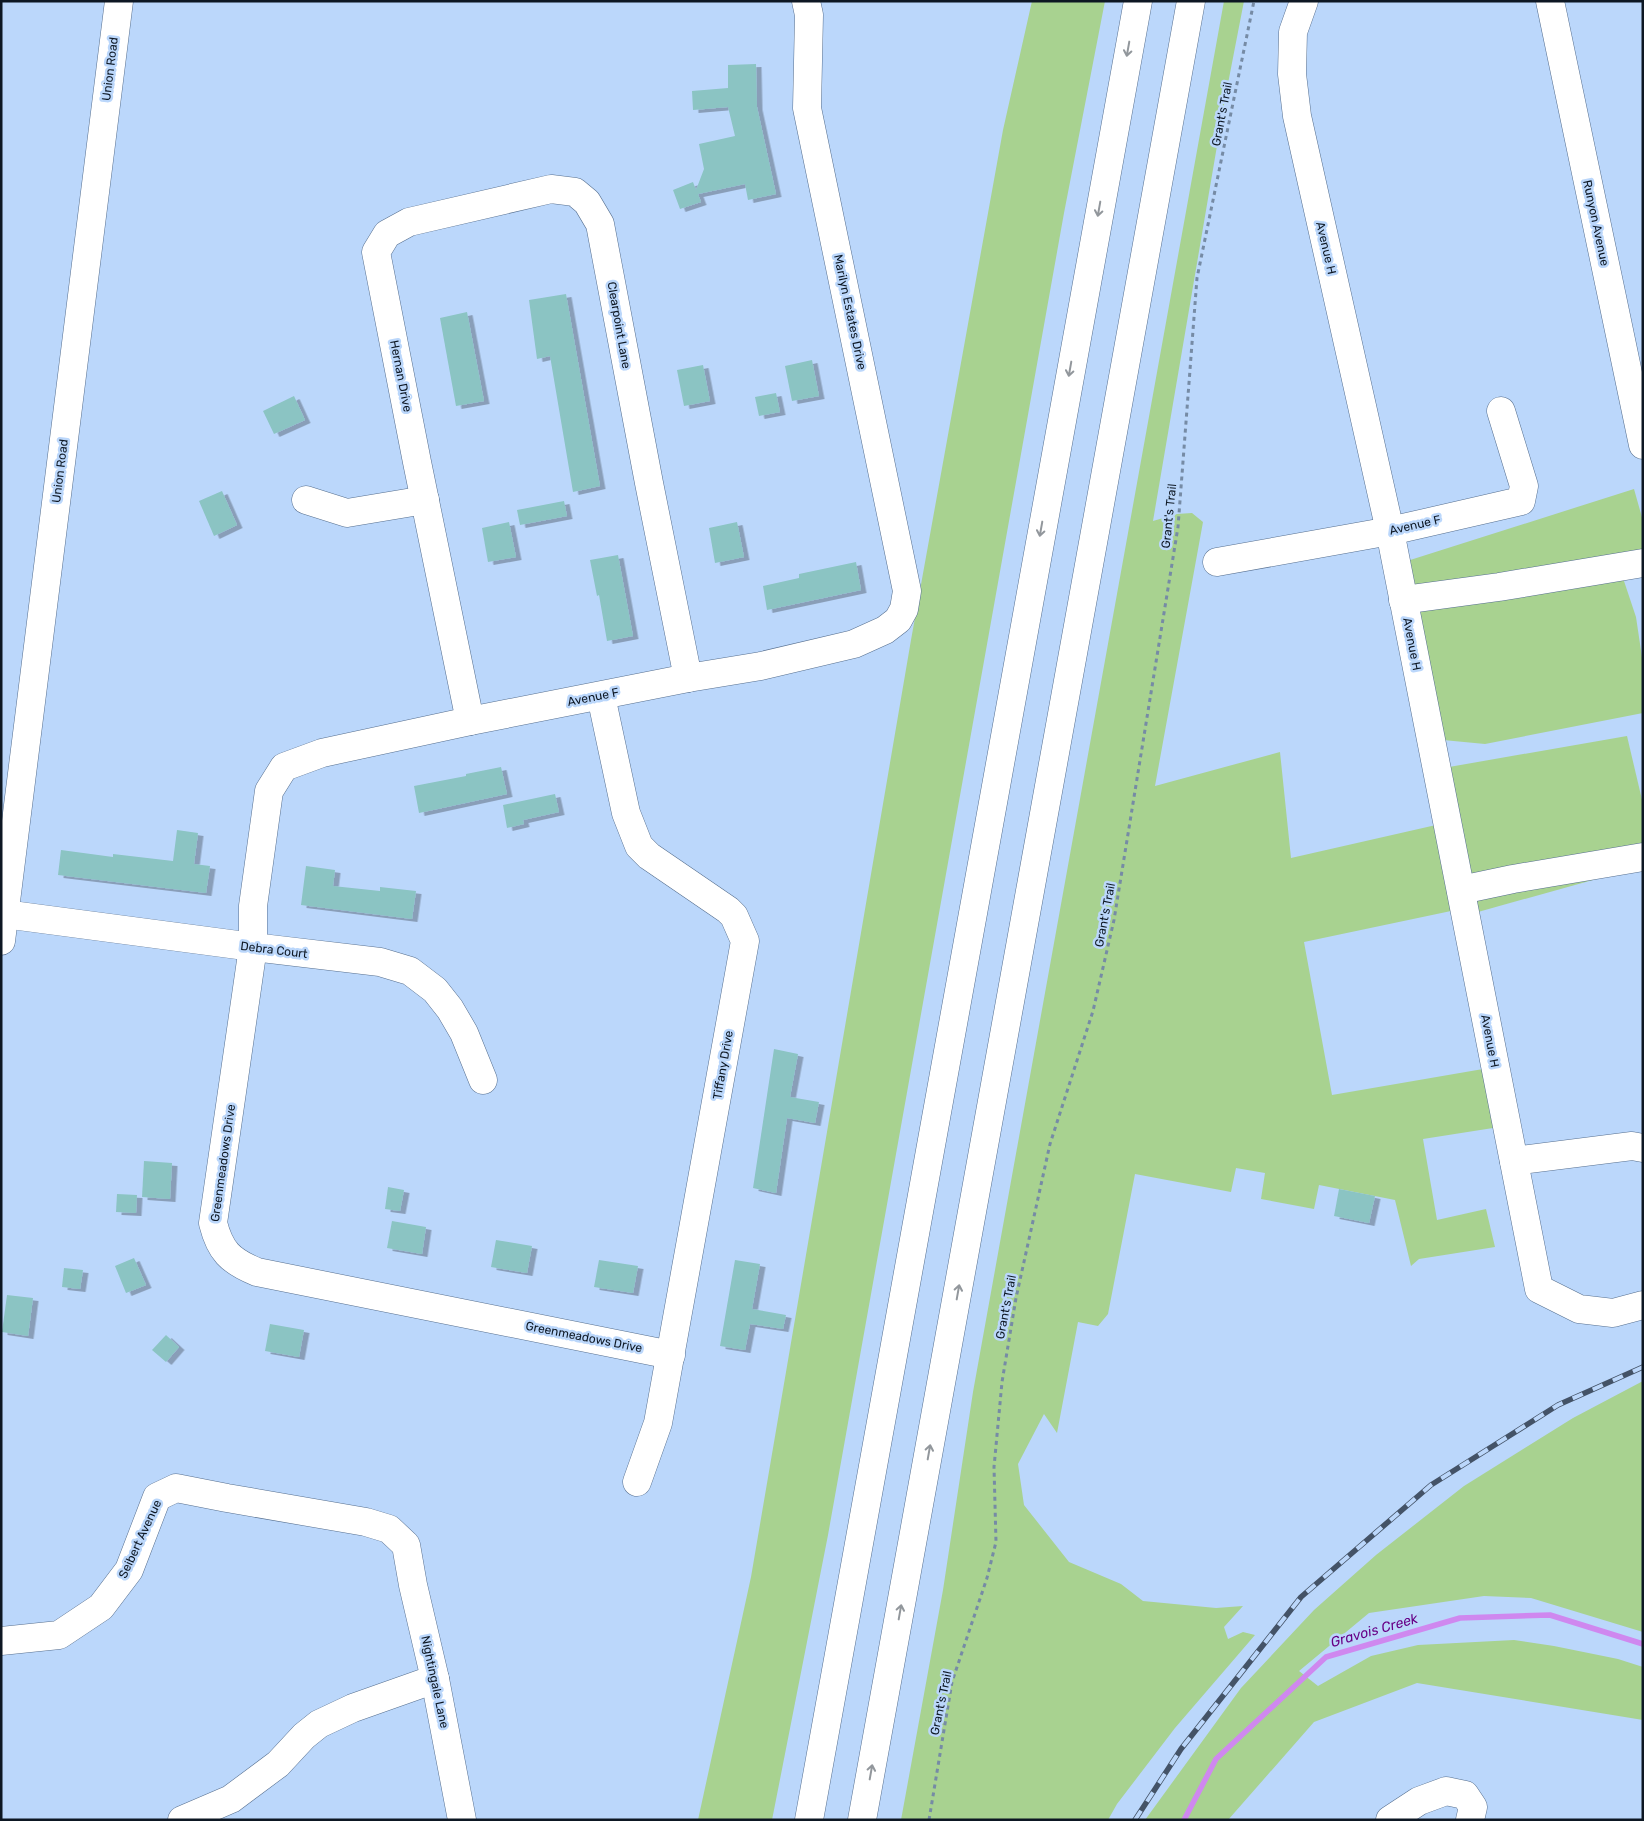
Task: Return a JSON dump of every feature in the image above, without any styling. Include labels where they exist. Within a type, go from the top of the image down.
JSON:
[{"type":"main road","name":"Union Road","points":[[1,941],[119,1]]},
{"type":"main road","name":"Marilyn Estates Drive","points":[[806,1],[809,15],[807,108],[907,591],[904,609],[898,620]]},
{"type":"main road","points":[[809,1820],[1101,195],[1138,1]]},
{"type":"main road","points":[[862,1820],[1191,1]]},
{"type":"main road","name":"Avenue H","points":[[1304,1],[1293,32],[1292,74],[1297,116],[1390,532],[1539,1289],[1579,1309],[1613,1313],[1643,1305]]},
{"type":"main road","name":"Runyon Avenue","points":[[1550,1],[1643,445]]},
{"type":"main road","name":"Clearpoint Lane","points":[[376,252],[387,234],[409,222],[551,189],[575,192],[587,202],[600,224],[688,678]]},
{"type":"main road","name":"Hernan Drive","points":[[376,252],[424,500],[470,721]]},
{"type":"main road","name":"Avenue F","points":[[1217,562],[1390,532],[1521,501],[1524,486],[1501,411]]},
{"type":"main road","points":[[306,500],[347,513],[424,500]]},
{"type":"main road","points":[[1404,600],[1499,587],[1643,563]]},
{"type":"main road","name":"Avenue F","points":[[284,767],[322,753],[470,721],[688,678],[761,666],[854,644],[885,630],[898,620]]},
{"type":"main road","name":"Tiffany Drive","points":[[601,696],[626,812],[639,846],[649,856],[728,910],[734,916],[745,941],[658,1423],[637,1482]]},
{"type":"main road","name":"Greenmeadows Drive","points":[[284,767],[269,791],[253,906],[253,947],[213,1223],[221,1246],[230,1258],[242,1266],[257,1272],[671,1355]]},
{"type":"main road","points":[[1461,890],[1513,879],[1643,857]]},
{"type":"main road","name":"Debra Court","points":[[4,914],[380,962],[410,971],[435,990],[450,1009],[464,1033],[483,1080]]},
{"type":"main road","points":[[1514,1161],[1632,1146],[1643,1148]]},
{"type":"main road","name":"Seibert Avenue","points":[[1,1641],[59,1635],[101,1607],[129,1570],[157,1497],[176,1488],[366,1522],[389,1529],[406,1545]]},
{"type":"main road","name":"Nightingale Lane","points":[[406,1545],[413,1586],[435,1679],[462,1820]]},
{"type":"main road","points":[[182,1820],[231,1798],[278,1764],[304,1736],[319,1724],[353,1708],[435,1679]]},
{"type":"main road","points":[[1402,1817],[1419,1801],[1446,1791],[1465,1795],[1473,1806],[1470,1820]]},
{"type":"path","name":"Grant's Trail","points":[[928,1820],[952,1682],[987,1578],[996,1542],[994,1466],[1002,1382],[1016,1298],[1050,1144],[1093,1011],[1114,920],[1178,528],[1197,278],[1254,1]]},
{"type":"green space","points":[[1032,1],[1105,1],[1064,213],[828,1535],[772,1820],[698,1820],[751,1577],[911,640],[1003,130]]},
{"type":"green space","points":[[1224,1],[1244,1],[1225,99],[1153,521],[1177,514],[1192,513],[1203,522],[1155,786],[1280,752],[1291,858],[1436,825],[1451,911],[1304,942],[1332,1095],[1483,1069],[1493,1128],[1423,1139],[1437,1220],[1486,1209],[1495,1247],[1419,1259],[1411,1266],[1395,1200],[1319,1185],[1314,1209],[1261,1199],[1265,1173],[1236,1168],[1231,1192],[1135,1174],[1108,1314],[1098,1326],[1078,1322],[1057,1433],[1044,1414],[1018,1464],[1024,1505],[1069,1562],[1121,1584],[1143,1601],[1216,1608],[1243,1606],[1224,1627],[1228,1639],[1243,1632],[1255,1635],[1175,1728],[1117,1804],[1108,1820],[901,1820],[943,1590],[973,1392]]},
{"type":"green space","points":[[1634,489],[1643,521],[1643,554],[1620,569],[1636,617],[1643,664],[1643,713],[1485,744],[1443,740],[1407,561]]},
{"type":"green space","points":[[1627,736],[1643,804],[1643,866],[1478,912],[1449,767]]},
{"type":"green space","points":[[1643,1381],[1643,1632],[1531,1598],[1484,1596],[1369,1613],[1299,1671],[1318,1686],[1371,1656],[1418,1645],[1514,1640],[1618,1659],[1643,1667],[1643,1720],[1417,1683],[1314,1722],[1228,1820],[1145,1820],[1241,1688],[1314,1610],[1376,1555],[1464,1486],[1573,1418]]},
{"type":"building","points":[[756,64],[757,107],[776,194],[748,200],[745,184],[698,194],[701,202],[680,209],[673,190],[693,182],[696,190],[704,169],[699,144],[735,136],[728,107],[693,110],[692,91],[728,88],[728,65]]},
{"type":"building","points":[[566,294],[600,486],[573,492],[550,356],[537,359],[529,300]]},
{"type":"building","points":[[467,312],[484,401],[456,406],[440,318]]},
{"type":"building","points":[[812,360],[819,396],[792,401],[785,366]]},
{"type":"building","points":[[703,365],[710,401],[684,406],[677,370]]},
{"type":"building","points":[[776,393],[780,412],[759,416],[755,397]]},
{"type":"building","points":[[294,396],[305,420],[274,434],[263,411]]},
{"type":"building","points":[[222,491],[237,525],[214,536],[199,501]]},
{"type":"building","points":[[564,501],[567,516],[520,525],[517,510]]},
{"type":"building","points":[[509,522],[516,557],[488,562],[482,528]]},
{"type":"building","points":[[737,522],[744,557],[715,563],[709,528]]},
{"type":"building","points":[[618,555],[633,636],[607,641],[599,595],[597,596],[590,560]]},
{"type":"building","points":[[856,562],[861,590],[767,610],[763,586],[799,578],[799,574]]},
{"type":"building","points":[[501,767],[507,794],[419,813],[414,786]]},
{"type":"building","points":[[555,794],[559,812],[523,820],[524,824],[507,828],[503,805]]},
{"type":"building","points":[[177,830],[198,833],[194,864],[210,866],[206,893],[58,875],[61,850],[113,857],[113,854],[173,861]]},
{"type":"building","points":[[306,866],[335,870],[333,886],[380,891],[380,887],[416,891],[412,919],[301,905]]},
{"type":"building","points":[[774,1049],[798,1054],[790,1097],[819,1102],[815,1123],[787,1118],[776,1193],[753,1188]]},
{"type":"building","points":[[144,1161],[172,1163],[170,1199],[142,1197]]},
{"type":"building","points":[[388,1187],[404,1190],[400,1211],[385,1209]]},
{"type":"building","points":[[1339,1189],[1375,1196],[1369,1223],[1334,1216]]},
{"type":"building","points":[[117,1194],[137,1195],[136,1213],[116,1212]]},
{"type":"building","points":[[392,1221],[426,1227],[422,1254],[387,1248]]},
{"type":"building","points":[[496,1240],[532,1246],[527,1273],[491,1267]]},
{"type":"building","points":[[134,1258],[146,1285],[126,1293],[115,1266]]},
{"type":"building","points":[[599,1260],[638,1266],[633,1293],[594,1287]]},
{"type":"building","points":[[735,1260],[760,1264],[752,1309],[786,1315],[783,1329],[750,1324],[745,1350],[720,1346]]},
{"type":"building","points":[[64,1268],[83,1270],[80,1289],[62,1287]]},
{"type":"building","points":[[7,1295],[33,1298],[28,1336],[2,1332]]},
{"type":"building","points":[[270,1324],[304,1330],[299,1357],[265,1351]]},
{"type":"building","points":[[166,1335],[179,1347],[166,1362],[152,1350]]},
{"type":"waterway","name":"Gravois Creek","points":[[1184,1820],[1216,1759],[1326,1657],[1460,1618],[1550,1615],[1643,1644]]},
{"type":"railway","points":[[1135,1820],[1181,1749],[1301,1597],[1431,1485],[1558,1405],[1643,1367]]}]
